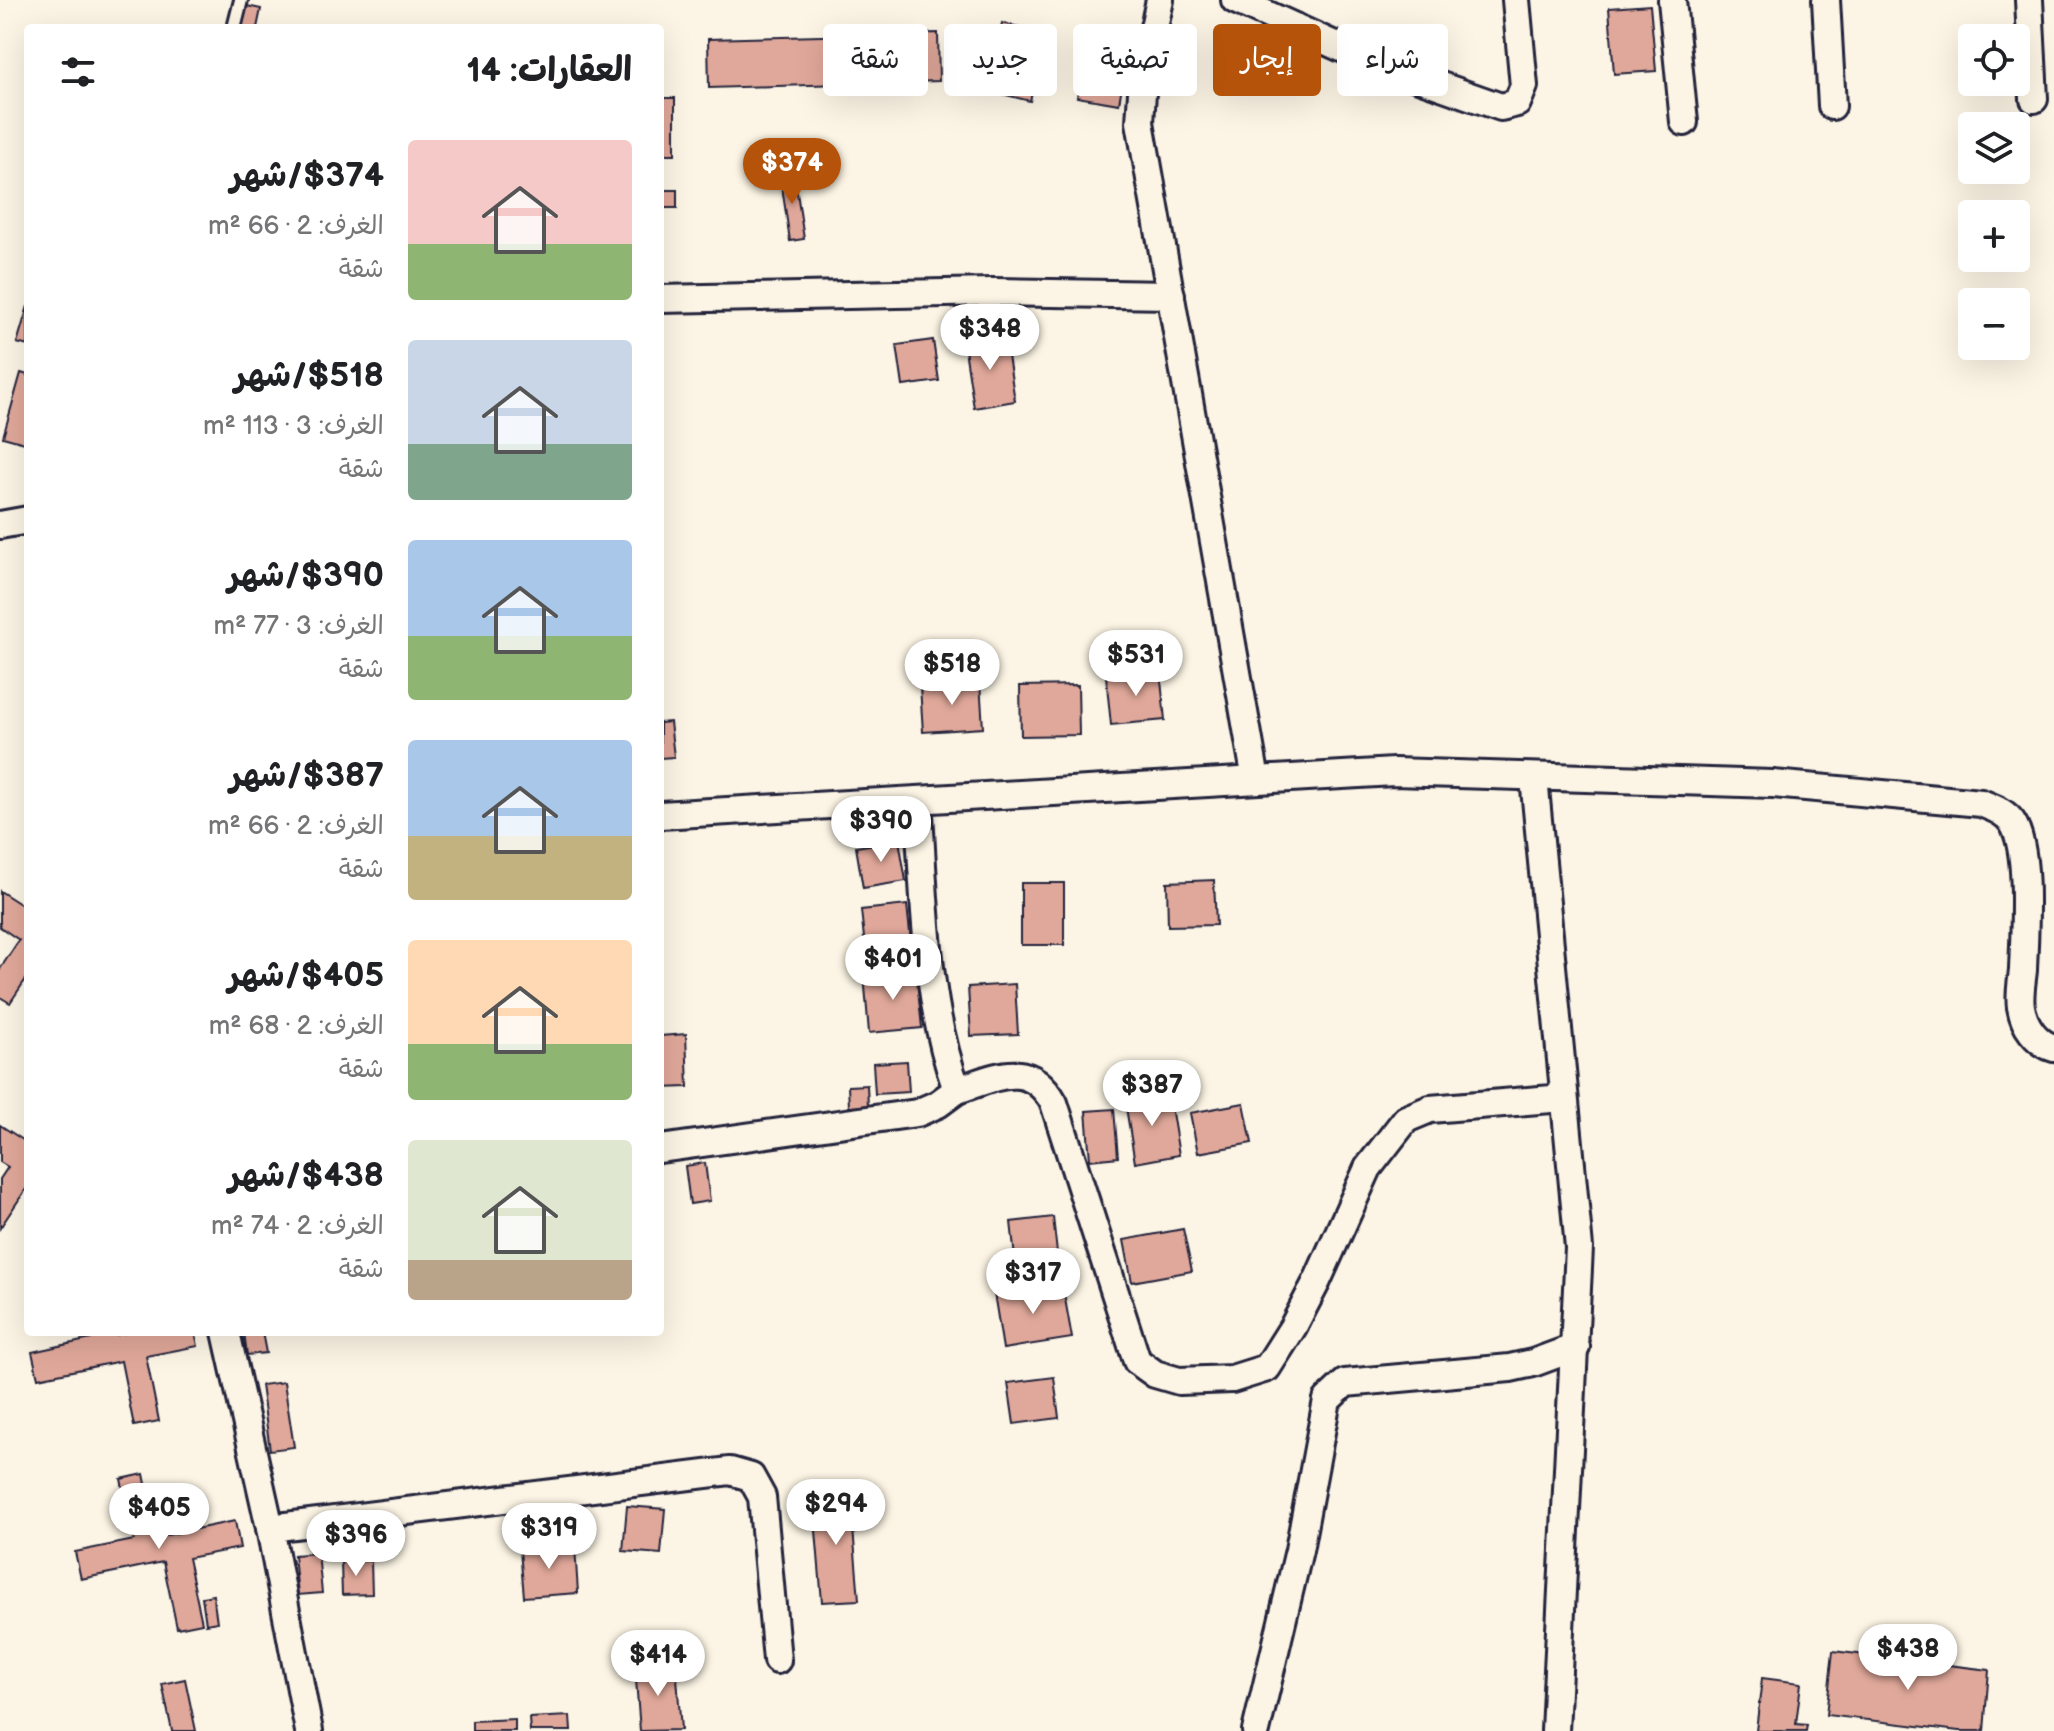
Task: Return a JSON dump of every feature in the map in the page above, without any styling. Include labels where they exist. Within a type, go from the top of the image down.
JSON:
[{"type":"street","points":[[1160,0],[1143,78],[1140,122],[1256,780]]},
{"type":"street","points":[[1235,0],[1370,61],[1501,107],[1517,103],[1524,86],[1516,0]]},
{"type":"street","points":[[1672,0],[1684,122]]},
{"type":"street","points":[[1826,0],[1832,106]]},
{"type":"street","points":[[2029,0],[2034,99]]},
{"type":"street","points":[[664,299],[993,292],[1171,295]]},
{"type":"street","points":[[0,525],[24,521]]},
{"type":"street","points":[[664,815],[1394,772],[1773,784],[1966,802],[1999,810],[2013,824],[2022,854],[2025,916],[2021,1006],[2030,1031],[2045,1045],[2054,1048]]},
{"type":"street","points":[[1534,778],[1579,1248],[1555,1731]]},
{"type":"street","points":[[918,800],[936,1009],[943,1050],[957,1090]]},
{"type":"street","points":[[664,1148],[917,1113],[938,1104],[957,1090],[995,1078],[1025,1074],[1044,1085],[1054,1103],[1137,1361],[1155,1374],[1179,1381],[1232,1379],[1267,1368],[1317,1281],[1368,1168],[1406,1119],[1430,1109],[1564,1098]]},
{"type":"street","points":[[227,1336],[270,1528],[309,1731]]},
{"type":"street","points":[[1256,1731],[1305,1520],[1327,1400],[1345,1383],[1510,1368],[1576,1347]]},
{"type":"street","points":[[270,1528],[730,1471],[751,1477],[762,1497],[777,1660]]},
{"type":"lane","points":[[235,24],[241,0]]},
{"type":"building","points":[[1650,5],[1656,71],[1614,74],[1609,8]]},
{"type":"building","points":[[247,6],[261,9],[258,24],[243,24]]},
{"type":"building","points":[[928,33],[938,33],[939,81],[928,81]]},
{"type":"building","points":[[823,36],[823,85],[709,88],[708,39]]},
{"type":"building","points":[[1010,96],[1031,96],[1030,101]]},
{"type":"building","points":[[1077,96],[1120,96],[1119,104]]},
{"type":"building","points":[[664,98],[675,98],[675,154],[664,154]]},
{"type":"building","points":[[794,172],[804,239],[790,241],[780,173]]},
{"type":"building","points":[[664,190],[677,190],[677,208],[664,208]]},
{"type":"building","points":[[24,319],[24,345],[17,343]]},
{"type":"building","points":[[1005,336],[1015,401],[974,408],[964,343]]},
{"type":"building","points":[[933,340],[939,381],[903,386],[897,345]]},
{"type":"building","points":[[21,373],[24,374],[24,443],[3,437]]},
{"type":"building","points":[[1160,670],[1165,720],[1111,725],[1106,676]]},
{"type":"building","points":[[980,682],[983,728],[923,732],[920,686]]},
{"type":"building","points":[[1078,685],[1079,735],[1021,736],[1020,686]]},
{"type":"building","points":[[670,722],[674,757],[664,758],[664,723]]},
{"type":"building","points":[[899,840],[906,881],[863,888],[856,847]]},
{"type":"building","points":[[1214,880],[1216,925],[1168,926],[1167,882]]},
{"type":"building","points":[[1021,883],[1064,883],[1064,945],[1021,945]]},
{"type":"building","points":[[0,891],[24,906],[24,982],[10,1003],[0,997],[0,969],[19,940],[0,927]]},
{"type":"building","points":[[907,905],[912,952],[866,957],[861,910]]},
{"type":"building","points":[[916,970],[922,1028],[869,1033],[864,975]]},
{"type":"building","points":[[1015,984],[1018,1034],[971,1036],[968,987]]},
{"type":"building","points":[[686,1034],[688,1087],[664,1088],[664,1036]]},
{"type":"building","points":[[907,1061],[909,1092],[875,1094],[873,1063]]},
{"type":"building","points":[[867,1085],[868,1106],[849,1107],[848,1086]]},
{"type":"building","points":[[1169,1094],[1179,1155],[1135,1163],[1125,1101]]},
{"type":"building","points":[[1244,1103],[1252,1143],[1198,1153],[1190,1113]]},
{"type":"building","points":[[1114,1109],[1118,1157],[1090,1160],[1086,1111]]},
{"type":"building","points":[[0,1125],[24,1139],[24,1192],[0,1228],[0,1179],[8,1167],[0,1162]]},
{"type":"building","points":[[705,1163],[710,1201],[690,1204],[685,1166]]},
{"type":"building","points":[[1053,1217],[1059,1271],[1017,1276],[1011,1222]]},
{"type":"building","points":[[1183,1229],[1192,1271],[1132,1282],[1124,1240]]},
{"type":"building","points":[[1062,1282],[1072,1338],[1003,1349],[994,1293]]},
{"type":"building","points":[[90,1336],[196,1336],[198,1346],[146,1356],[159,1421],[134,1426],[121,1361],[38,1378],[32,1352],[91,1339]]},
{"type":"building","points":[[245,1336],[263,1336],[266,1353],[247,1355]]},
{"type":"building","points":[[1054,1377],[1059,1418],[1014,1424],[1008,1383]]},
{"type":"building","points":[[284,1382],[294,1447],[270,1450],[261,1385]]},
{"type":"building","points":[[144,1474],[157,1537],[235,1521],[240,1548],[188,1558],[202,1623],[177,1628],[163,1562],[81,1579],[75,1552],[134,1540],[121,1479]]},
{"type":"building","points":[[850,1492],[859,1600],[822,1602],[813,1495]]},
{"type":"building","points":[[627,1506],[665,1509],[661,1554],[623,1551]]},
{"type":"building","points":[[575,1546],[578,1593],[524,1597],[520,1550]]},
{"type":"building","points":[[318,1553],[322,1593],[298,1595],[294,1555]]},
{"type":"building","points":[[341,1561],[371,1561],[372,1594],[342,1595]]},
{"type":"building","points":[[213,1595],[217,1622],[206,1624],[202,1597]]},
{"type":"building","points":[[1833,1651],[1989,1670],[1984,1731],[1959,1731],[1826,1715]]},
{"type":"building","points":[[676,1664],[681,1730],[640,1731],[635,1667]]},
{"type":"building","points":[[1762,1678],[1801,1683],[1796,1724],[1807,1725],[1806,1731],[1756,1731]]},
{"type":"building","points":[[185,1679],[196,1731],[172,1731],[162,1684]]},
{"type":"building","points":[[570,1716],[571,1731],[530,1731],[529,1718]]},
{"type":"building","points":[[515,1719],[515,1731],[472,1731],[472,1721]]}]
